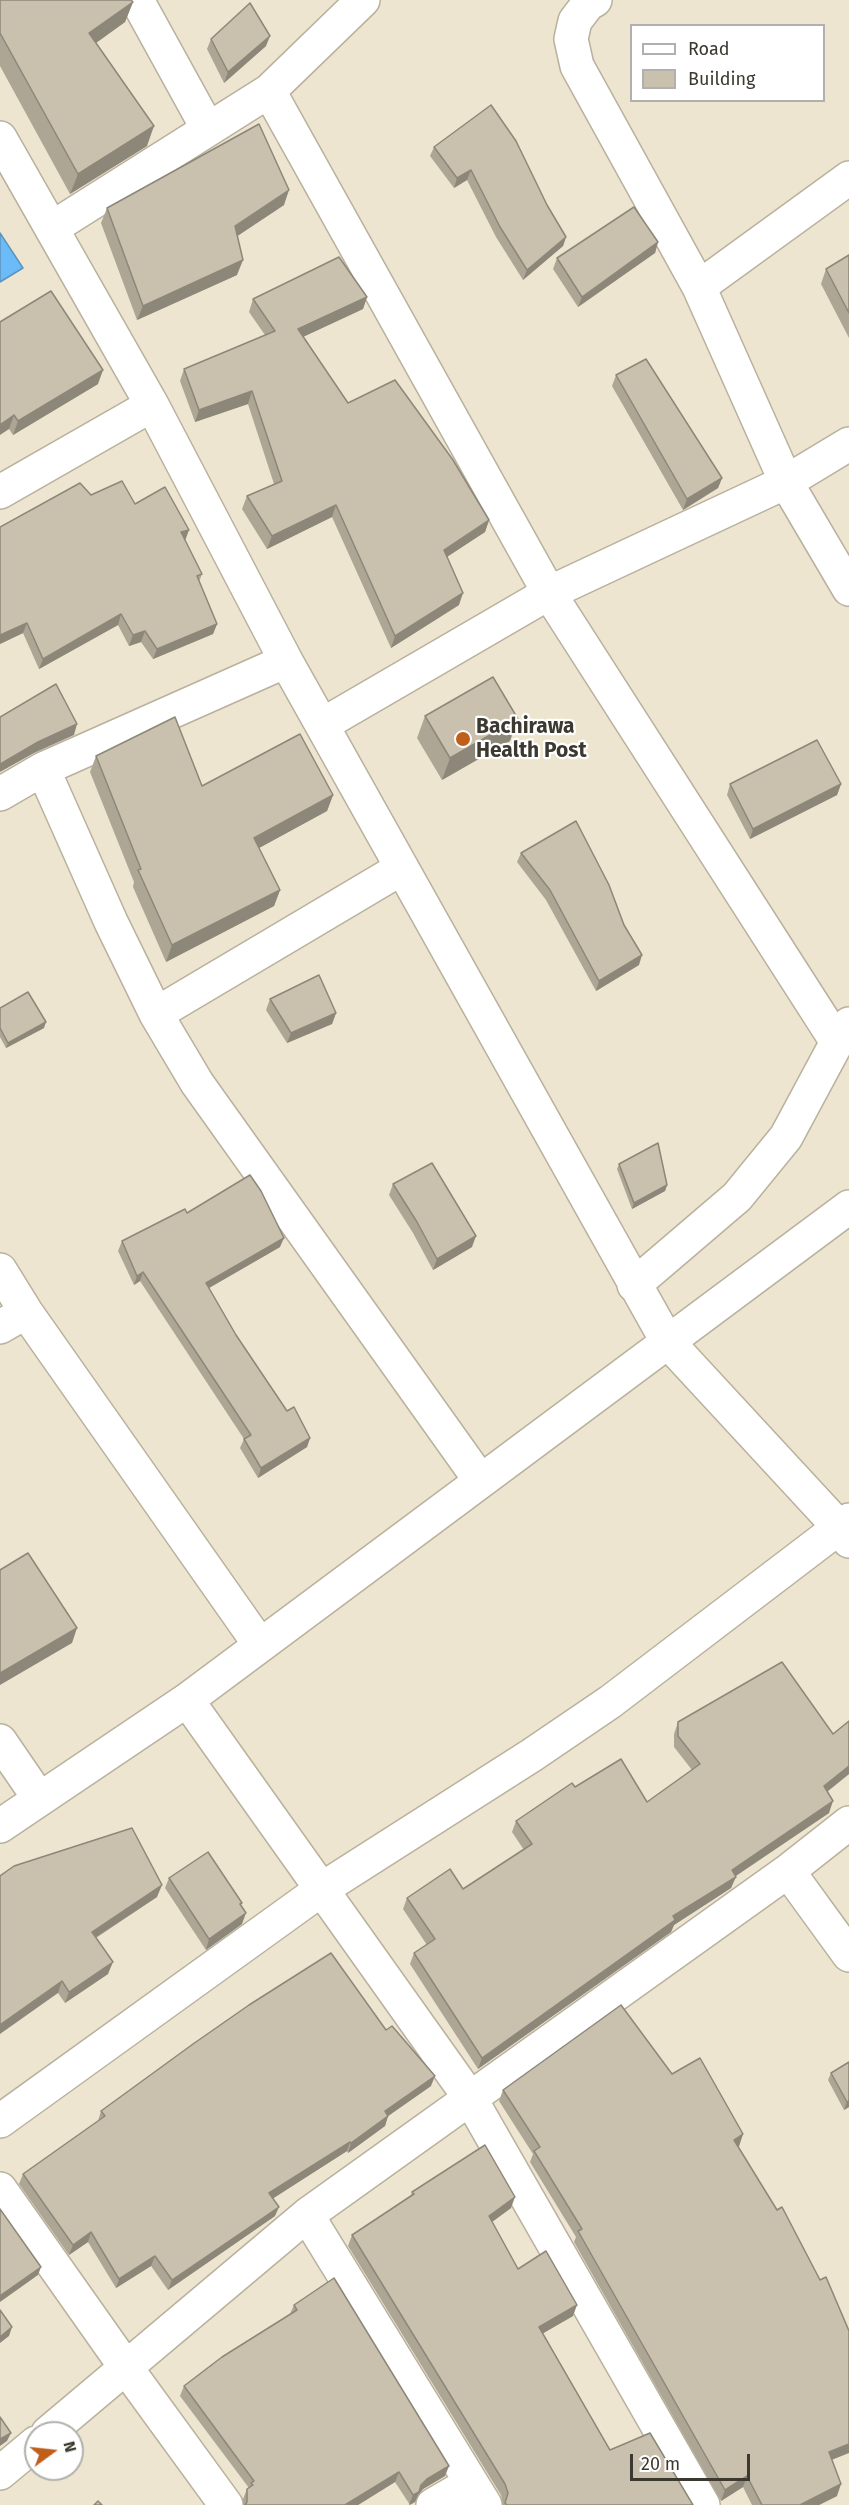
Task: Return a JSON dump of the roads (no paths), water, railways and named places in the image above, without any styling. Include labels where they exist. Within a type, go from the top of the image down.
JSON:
[{"type":"street","points":[[137,0],[208,129]]},
{"type":"street","points":[[52,228],[268,91],[363,0]]},
{"type":"street","points":[[595,0],[588,4],[575,21],[571,39],[577,66],[699,287],[786,482],[849,589]]},
{"type":"street","points":[[268,91],[549,592],[843,1033],[786,1137],[744,1188],[634,1285]]},
{"type":"street","points":[[0,2121],[322,1888],[532,1755],[610,1702],[846,1530],[667,1341],[286,661],[152,405],[52,228],[5,159]]},
{"type":"street","points":[[699,287],[849,178]]},
{"type":"street","points":[[0,492],[152,405]]},
{"type":"street","points":[[322,725],[549,592],[786,482],[849,444]]},
{"type":"street","points":[[0,794],[43,770],[286,661]]},
{"type":"street","points":[[43,770],[111,922],[156,1014],[198,1083],[480,1480]]},
{"type":"street","points":[[156,1014],[402,868]]},
{"type":"street","points":[[0,1826],[187,1700],[849,1207]]},
{"type":"street","points":[[0,1270],[13,1319],[260,1645]]},
{"type":"street","points":[[187,1700],[470,2098],[703,2505]]},
{"type":"street","points":[[0,1741],[39,1798]]},
{"type":"street","points":[[63,2421],[307,2215],[788,1871],[849,1823]]},
{"type":"street","points":[[788,1871],[849,1955]]},
{"type":"street","points":[[0,2189],[226,2505]]},
{"type":"street","points":[[307,2215],[478,2494],[433,2505]]},
{"type":"street","points":[[0,2473],[24,2453]]},
{"type":"water","points":[[0,233],[23,268],[0,282]]},
{"type":"place","name":"Bachirawa Health Post","points":[[463,739]]}]
